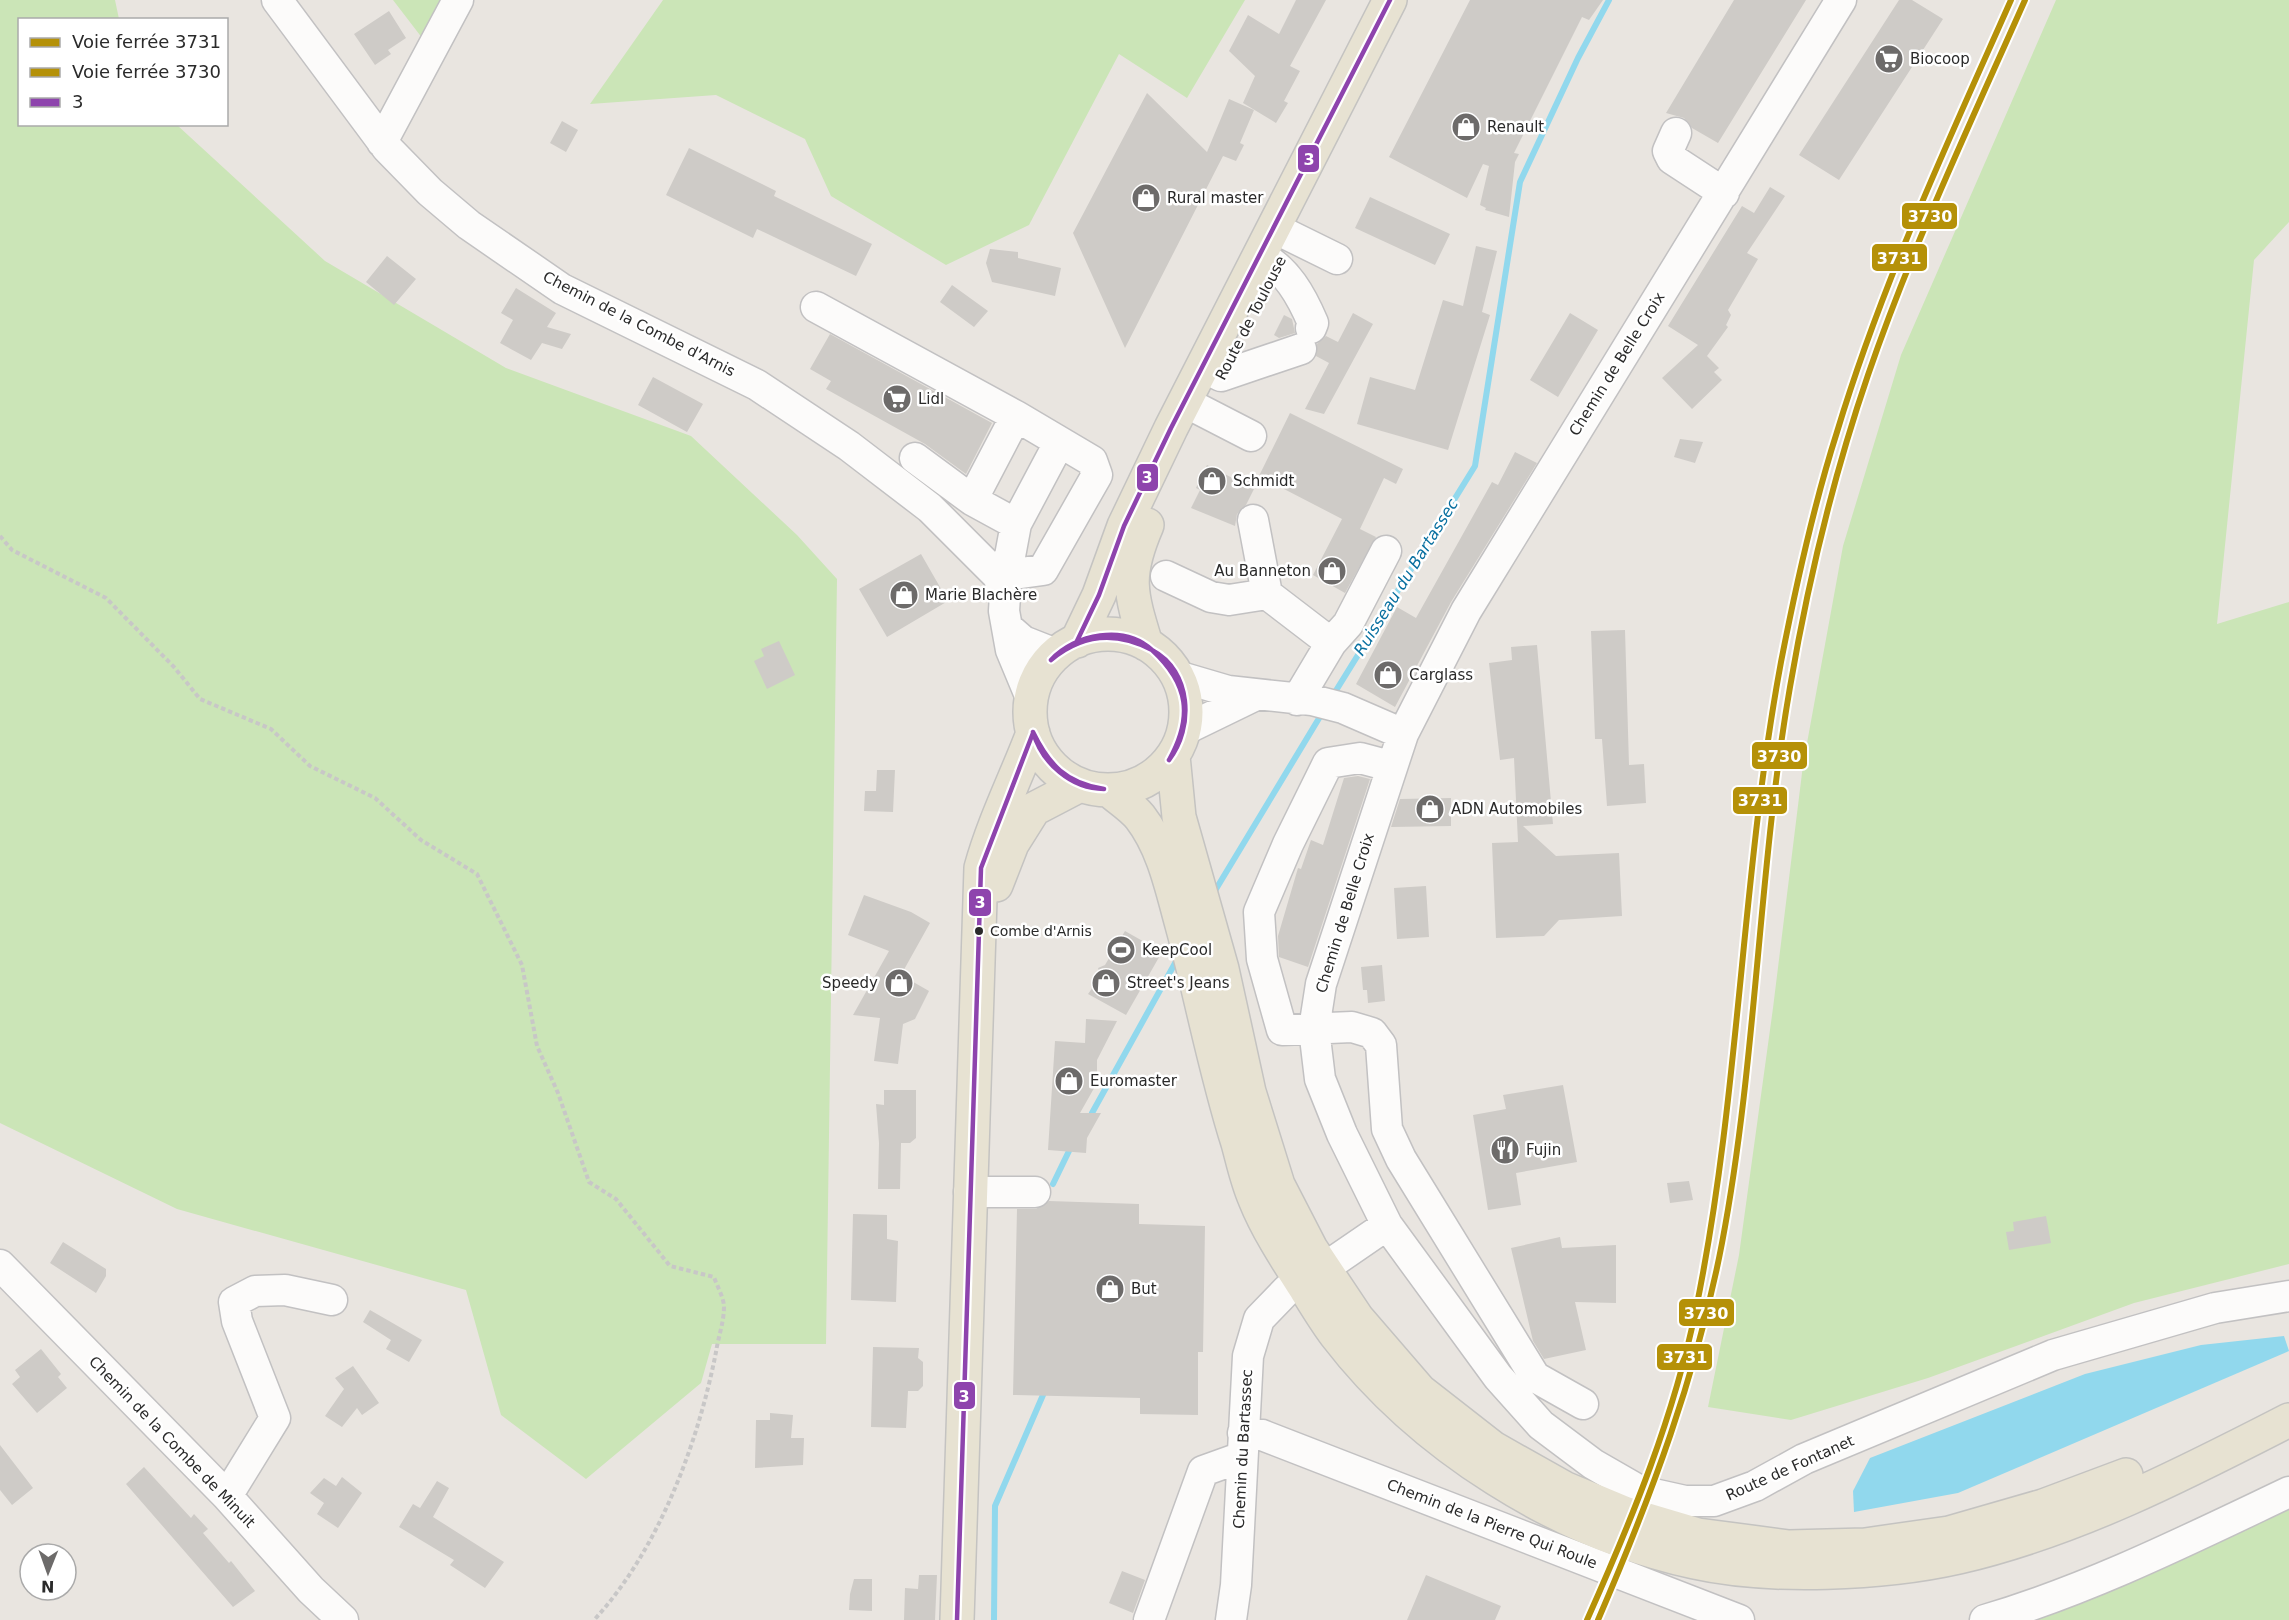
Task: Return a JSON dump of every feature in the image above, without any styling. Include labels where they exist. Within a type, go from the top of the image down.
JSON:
[{"type":"main road","name":"Route de Toulouse","points":[[1276,246],[1390,0]]},
{"type":"main road","name":"Route de Toulouse","points":[[1067,647],[1099,595],[1124,526],[1194,406],[1276,246],[1411,0]]},
{"type":"main road","name":"Route de Toulouse","points":[[1146,644],[1132,597],[1134,555],[1163,488],[1194,406]]},
{"type":"main road","points":[[957,1620],[969,1192],[981,932],[981,868],[991,831],[1012,789],[1033,733],[1031,698],[1036,682],[1067,647],[1100,635],[1124,636],[1146,644],[1164,658],[1178,676],[1186,712],[1179,743],[1181,870],[1210,977],[1278,1185],[1311,1250],[1357,1318],[1420,1391],[1493,1448],[1574,1492],[1624,1513],[1698,1535],[1789,1547],[1865,1545],[1949,1533],[2043,1506],[2289,1410]]},
{"type":"main road","points":[[1033,733],[1048,761],[1059,773],[1094,788],[1138,815],[1152,837],[1181,870]]},
{"type":"main road","points":[[981,932],[1012,844],[1034,809],[1094,788],[1134,786],[1156,774],[1179,743]]},
{"type":"main road","points":[[1210,977],[1223,1097],[1255,1198],[1289,1263],[1336,1335],[1402,1407],[1478,1468],[1557,1514],[1619,1541],[1697,1563],[1789,1573],[1869,1570],[1958,1557],[2050,1531],[2203,1464],[2289,1420]]},
{"type":"street","name":"Chemin de la Combe d'Arnis","points":[[277,0],[382,142],[430,192],[469,225],[562,289],[757,385],[849,446],[930,508],[992,569]]},
{"type":"street","points":[[382,142],[458,0]]},
{"type":"street","name":"Chemin de Belle Croix","points":[[1387,1226],[1342,1134],[1320,1079],[1314,1029],[1321,984],[1390,766],[1403,734],[1466,611],[1841,0]]},
{"type":"street","points":[[1676,133],[1668,151],[1672,159],[1724,193]]},
{"type":"street","points":[[1276,246],[1337,259]]},
{"type":"street","points":[[1212,372],[1306,339],[1313,323],[1276,246]]},
{"type":"street","points":[[816,307],[1092,460],[1097,476],[1043,570],[992,569]]},
{"type":"street","points":[[1194,406],[1251,436]]},
{"type":"street","points":[[972,500],[1016,416]]},
{"type":"street","points":[[1031,698],[1011,650],[1005,595],[992,569],[993,553],[1007,520],[1059,443]]},
{"type":"street","points":[[915,458],[972,500],[1007,520]]},
{"type":"street","points":[[1253,520],[1266,594],[1331,643]]},
{"type":"street","points":[[1304,700],[1331,643],[1348,624],[1386,551]]},
{"type":"street","points":[[1166,576],[1211,597],[1229,600],[1266,594]]},
{"type":"street","points":[[1007,627],[1023,641],[1067,647]]},
{"type":"street","points":[[1178,676],[1228,691],[1304,700],[1343,708],[1403,734]]},
{"type":"street","points":[[1179,743],[1256,695]]},
{"type":"street","points":[[1390,766],[1360,758],[1328,763],[1288,844],[1259,912],[1262,959],[1282,1030],[1352,1027],[1372,1034],[1381,1045],[1387,1129],[1401,1159],[1535,1377],[1583,1404]]},
{"type":"street","points":[[969,1192],[1035,1192]]},
{"type":"street","points":[[1333,1262],[1387,1226]]},
{"type":"street","name":"Route de Fontanet","points":[[1387,1226],[1498,1377],[1541,1425],[1593,1464],[1641,1491],[1684,1501],[1714,1501],[1755,1486],[1804,1459],[2053,1355],[2215,1308],[2289,1296]]},
{"type":"street","name":"Chemin de la Combe de Minuit","points":[[0,1265],[227,1496],[311,1590],[343,1620]]},
{"type":"street","points":[[227,1496],[275,1418],[237,1321],[234,1302],[255,1291],[275,1290],[332,1300]]},
{"type":"street","name":"Chemin du Bartassec","points":[[1231,1620],[1236,1585],[1248,1356],[1259,1319],[1287,1290]]},
{"type":"street","name":"Chemin de la Pierre Qui Roule","points":[[1243,1445],[1262,1435],[1739,1620]]},
{"type":"street","points":[[1149,1620],[1203,1471],[1243,1445]]},
{"type":"street","points":[[1985,1620],[2150,1558],[2289,1492]]},
{"type":"path","points":[[0,536],[12,550],[106,598],[174,667],[200,699],[271,729],[310,766],[375,798],[421,840],[477,874],[522,965],[537,1046],[558,1093],[589,1182],[616,1199],[670,1266],[714,1277],[724,1306],[710,1384],[677,1483],[644,1554],[618,1594],[594,1620]]},
{"type":"green space","points":[[0,0],[115,0],[119,18],[18,18],[18,126],[178,126],[325,261],[506,368],[691,436],[797,535],[837,579],[826,1344],[712,1344],[701,1383],[586,1479],[501,1415],[466,1290],[177,1209],[0,1123]]},
{"type":"green space","points":[[393,0],[446,0],[426,43]]},
{"type":"green space","points":[[663,0],[1245,0],[1187,98],[1119,54],[1029,225],[946,265],[831,196],[805,139],[716,95],[590,104]]},
{"type":"green space","points":[[2056,0],[2289,0],[2289,222],[2254,260],[2217,624],[2289,602],[2289,1264],[2134,1303],[1928,1378],[1791,1420],[1708,1407],[1739,1255],[1803,765],[1843,546],[1901,355]]},
{"type":"green space","points":[[2289,1497],[2289,1620],[1984,1620]]},
{"type":"water","points":[[2284,1336],[2289,1351],[1958,1493],[1854,1512],[1853,1491],[1870,1458],[2085,1374],[2201,1345]]},
{"type":"building","points":[[1296,0],[1326,0],[1290,66],[1300,71],[1284,101],[1288,103],[1276,123],[1243,103],[1255,76],[1229,51],[1248,15],[1279,34]]},
{"type":"building","name":"Renault","points":[[1470,0],[1603,0],[1589,20],[1582,17],[1514,153],[1519,154],[1515,162],[1509,217],[1485,210],[1486,208],[1480,205],[1489,166],[1483,164],[1467,198],[1389,157]]},
{"type":"building","points":[[1734,0],[1806,0],[1718,143],[1692,128],[1684,118],[1666,113]]},
{"type":"building","name":"Biocoop","points":[[1899,0],[1912,0],[1943,19],[1839,180],[1799,155]]},
{"type":"building","points":[[389,11],[406,38],[388,50],[391,54],[375,65],[354,34]]},
{"type":"building","name":"Rural master","points":[[1147,93],[1207,152],[1229,99],[1254,110],[1240,143],[1244,145],[1236,161],[1223,156],[1125,348],[1073,233]]},
{"type":"building","points":[[562,121],[578,130],[566,152],[550,143]]},
{"type":"building","points":[[689,148],[776,191],[774,196],[872,244],[856,276],[757,229],[753,238],[666,195]]},
{"type":"building","points":[[1770,187],[1785,196],[1747,253],[1758,259],[1728,310],[1731,315],[1726,325],[1728,327],[1707,356],[1719,368],[1714,372],[1722,380],[1692,409],[1662,378],[1698,345],[1668,326],[1742,206],[1754,213]]},
{"type":"building","points":[[1370,197],[1450,234],[1435,265],[1355,228]]},
{"type":"building","points":[[1476,246],[1497,251],[1482,312],[1490,315],[1448,450],[1357,424],[1370,377],[1415,390],[1443,300],[1463,306]]},
{"type":"building","points":[[990,249],[1018,252],[1018,258],[1061,268],[1055,296],[992,282],[986,263]]},
{"type":"building","points":[[387,256],[416,279],[394,305],[366,282]]},
{"type":"building","points":[[952,285],[988,311],[974,327],[940,302]]},
{"type":"building","points":[[516,288],[556,313],[547,327],[571,334],[562,349],[542,343],[531,360],[500,343],[513,320],[501,313]]},
{"type":"building","points":[[1353,313],[1373,324],[1324,414],[1305,409],[1329,363],[1316,356],[1317,344],[1326,336],[1338,342]]},
{"type":"building","points":[[1570,313],[1598,330],[1558,397],[1530,380]]},
{"type":"building","points":[[1284,315],[1292,319],[1295,333],[1279,338],[1274,335]]},
{"type":"building","name":"Lidl","points":[[830,334],[992,423],[966,474],[925,444],[826,389],[831,381],[810,369]]},
{"type":"building","points":[[653,377],[703,404],[687,432],[638,405]]},
{"type":"building","points":[[1290,413],[1403,469],[1396,484],[1384,478],[1360,529],[1376,537],[1345,593],[1313,575],[1342,519],[1259,476]]},
{"type":"building","points":[[1680,439],[1703,442],[1695,463],[1674,457]]},
{"type":"building","points":[[1515,452],[1537,463],[1451,602],[1395,707],[1356,684],[1397,607],[1416,618],[1492,482],[1498,485]]},
{"type":"building","points":[[1207,465],[1254,489],[1246,505],[1237,514],[1235,526],[1191,508],[1200,490],[1196,488]]},
{"type":"building","name":"Marie Blachère","points":[[921,554],[948,601],[887,637],[859,589]]},
{"type":"building","points":[[1625,630],[1629,765],[1644,764],[1646,803],[1607,806],[1602,739],[1595,739],[1591,631]]},
{"type":"building","points":[[779,641],[795,675],[767,689],[754,661],[764,656],[761,649]]},
{"type":"building","points":[[1537,645],[1553,824],[1523,826],[1556,856],[1619,853],[1622,916],[1559,920],[1544,936],[1496,938],[1492,843],[1518,842],[1514,758],[1500,760],[1489,663],[1512,660],[1511,647]]},
{"type":"building","points":[[877,770],[895,770],[893,812],[864,811],[865,791],[876,791]]},
{"type":"building","points":[[1358,776],[1370,779],[1308,967],[1279,957],[1278,936],[1298,868],[1301,869],[1311,840],[1323,845],[1344,778]]},
{"type":"building","points":[[1451,798],[1451,826],[1391,827],[1400,799]]},
{"type":"building","points":[[1426,886],[1429,937],[1397,939],[1394,888]]},
{"type":"building","points":[[864,895],[911,912],[930,923],[901,975],[929,991],[915,1019],[903,1024],[898,1064],[874,1061],[880,1018],[853,1015],[889,951],[848,935]]},
{"type":"building","points":[[1125,931],[1162,952],[1126,1015],[1088,994],[1101,976],[1098,968],[1105,965]]},
{"type":"building","points":[[1382,965],[1385,1001],[1368,1003],[1367,990],[1363,990],[1361,967]]},
{"type":"building","points":[[1086,1019],[1117,1021],[1097,1060],[1097,1083],[1080,1113],[1101,1113],[1087,1138],[1086,1153],[1048,1150],[1055,1041],[1085,1043]]},
{"type":"building","points":[[1563,1085],[1577,1162],[1516,1173],[1521,1205],[1488,1210],[1473,1115],[1506,1109],[1503,1095]]},
{"type":"building","points":[[884,1090],[916,1090],[916,1138],[910,1143],[901,1143],[900,1189],[878,1189],[879,1143],[876,1104],[884,1105]]},
{"type":"building","points":[[1689,1181],[1693,1200],[1670,1203],[1667,1183]]},
{"type":"building","name":"But","points":[[1049,1201],[1139,1204],[1139,1224],[1205,1226],[1203,1352],[1198,1352],[1198,1415],[1140,1414],[1140,1398],[1013,1395],[1017,1209],[1036,1209]]},
{"type":"building","points":[[853,1214],[887,1215],[887,1239],[898,1241],[896,1302],[851,1300]]},
{"type":"building","points":[[2046,1216],[2051,1243],[2009,1250],[2006,1232],[2014,1231],[2013,1222]]},
{"type":"building","points":[[1560,1237],[1562,1248],[1616,1245],[1616,1303],[1575,1302],[1586,1350],[1544,1359],[1533,1341],[1511,1248]]},
{"type":"building","points":[[63,1242],[106,1269],[106,1276],[96,1293],[50,1263]]},
{"type":"building","points":[[370,1310],[422,1340],[409,1362],[386,1349],[391,1340],[363,1322]]},
{"type":"building","points":[[873,1347],[919,1348],[918,1358],[923,1362],[923,1386],[918,1391],[908,1391],[906,1428],[871,1427]]},
{"type":"building","points":[[41,1349],[61,1374],[58,1377],[67,1388],[37,1413],[12,1384],[20,1377],[15,1370]]},
{"type":"building","points":[[353,1366],[379,1403],[362,1415],[357,1408],[342,1427],[325,1416],[344,1389],[335,1378]]},
{"type":"building","points":[[770,1413],[793,1415],[791,1438],[804,1438],[803,1465],[755,1468],[756,1420],[770,1420]]},
{"type":"building","points":[[0,1445],[33,1488],[12,1505],[0,1490]]},
{"type":"building","points":[[144,1467],[191,1518],[194,1514],[208,1529],[203,1533],[229,1563],[231,1561],[255,1591],[233,1607],[126,1484]]},
{"type":"building","points":[[342,1477],[362,1493],[338,1528],[317,1514],[324,1503],[310,1493],[324,1478],[336,1486]]},
{"type":"building","points":[[437,1481],[449,1488],[433,1517],[504,1562],[485,1588],[450,1565],[454,1560],[399,1527],[413,1504],[420,1508]]},
{"type":"building","points":[[1122,1571],[1145,1580],[1133,1613],[1109,1603]]},
{"type":"building","points":[[919,1575],[937,1575],[935,1620],[904,1620],[905,1588],[918,1589]]},
{"type":"building","points":[[1426,1575],[1501,1606],[1495,1620],[1407,1620]]},
{"type":"building","points":[[854,1579],[872,1579],[872,1611],[849,1610]]},
{"type":"waterway","name":"Ruisseau du Bartassec","points":[[1332,697],[1475,466],[1520,182],[1578,58],[1609,0]]},
{"type":"waterway","name":"Ruisseau du Bartassec","points":[[1213,894],[1324,710]]},
{"type":"waterway","name":"Ruisseau du Bartassec","points":[[1092,1113],[1179,956]]},
{"type":"waterway","name":"Ruisseau du Bartassec","points":[[1053,1184],[1069,1151]]},
{"type":"waterway","name":"Ruisseau du Bartassec","points":[[994,1620],[995,1506],[1043,1395]]},
{"type":"rail line","name":"3731","points":[[1587,1620],[1620,1544],[1664,1428],[1696,1309],[1711,1229],[1722,1148],[1757,823],[1768,742],[1781,662],[1813,517],[1828,460],[1855,376],[1895,267],[2011,0]]},
{"type":"rail line","name":"3730","points":[[1598,1620],[1654,1481],[1686,1387],[1712,1292],[1734,1174],[1743,1104],[1779,756],[1805,608],[1833,491],[1855,413],[1903,280],[2025,0]]},
{"type":"transit line","name":"3","points":[[1077,641],[1099,595],[1124,526],[1171,428],[1390,0]]},
{"type":"transit line","name":"3","points":[[1051,660],[1073,644],[1100,636],[1128,637],[1152,650]]},
{"type":"transit line","name":"3","points":[[1051,660],[1075,645],[1100,638],[1125,640],[1152,650]]},
{"type":"transit line","name":"3","points":[[1152,650],[1165,659],[1175,672],[1182,686],[1185,701],[1183,732],[1169,760]]},
{"type":"transit line","name":"3","points":[[1152,650],[1174,675],[1183,702],[1182,729],[1169,760]]},
{"type":"transit line","name":"3","points":[[1033,732],[1052,763],[1060,771],[1079,782],[1104,789]]},
{"type":"transit line","name":"3","points":[[1033,732],[1043,754],[1060,772],[1080,784],[1104,789]]},
{"type":"transit line","name":"3","points":[[957,1620],[981,868],[1033,733]]},
{"type":"place","name":"Biocoop","points":[[1889,59]]},
{"type":"place","name":"Renault","points":[[1466,127]]},
{"type":"place","name":"Rural master","points":[[1146,198]]},
{"type":"place","name":"Lidl","points":[[897,399]]},
{"type":"place","name":"Schmidt","points":[[1212,481]]},
{"type":"place","name":"Au Banneton","points":[[1332,571]]},
{"type":"place","name":"Marie Blachère","points":[[904,595]]},
{"type":"place","name":"Carglass","points":[[1388,675]]},
{"type":"place","name":"ADN Automobiles","points":[[1430,809]]},
{"type":"place","name":"Combe d'Arnis","points":[[979,931]]},
{"type":"place","name":"KeepCool","points":[[1121,950]]},
{"type":"place","name":"Speedy","points":[[899,983]]},
{"type":"place","name":"Street's Jeans","points":[[1106,983]]},
{"type":"place","name":"Euromaster","points":[[1069,1081]]},
{"type":"place","name":"Fujin","points":[[1505,1150]]},
{"type":"place","name":"But","points":[[1110,1289]]}]
